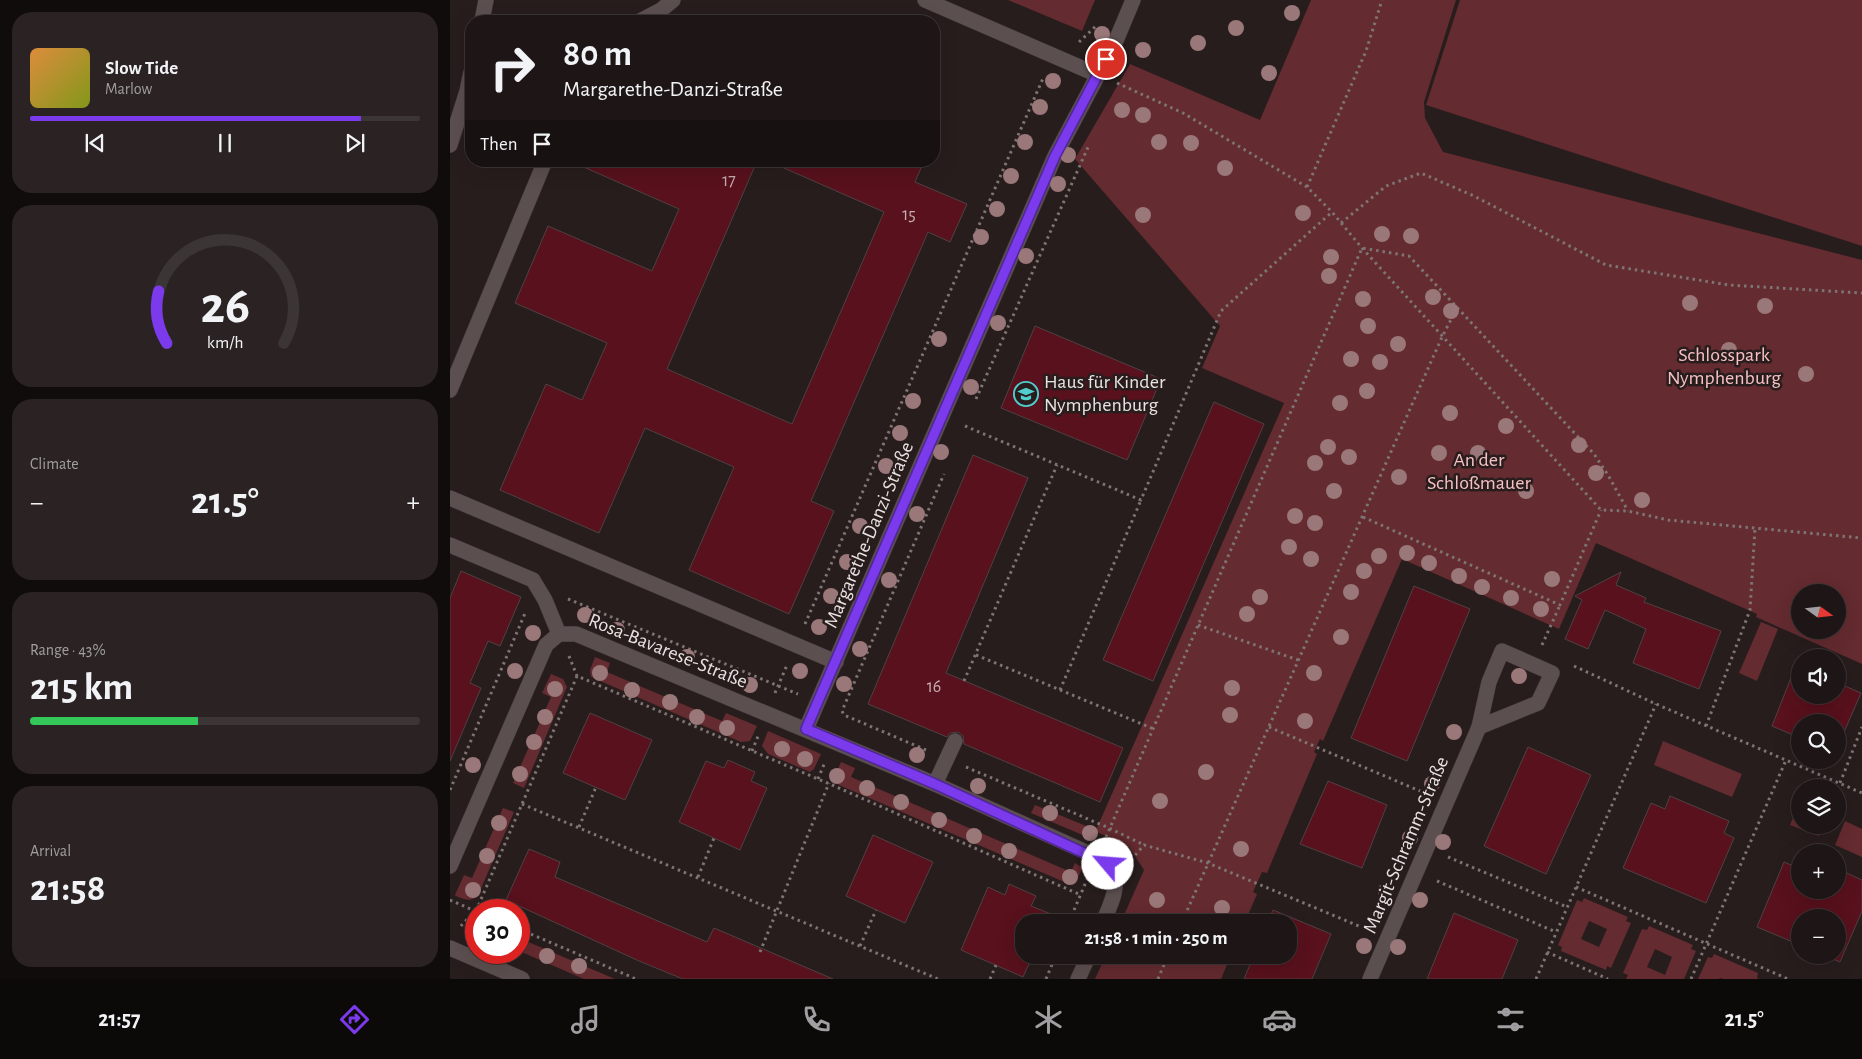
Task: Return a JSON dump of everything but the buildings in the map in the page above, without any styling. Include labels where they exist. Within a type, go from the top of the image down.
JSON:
[{"type":"street","points":[[483,15],[486,0]]},
{"type":"street","points":[[651,15],[673,0]]},
{"type":"street","points":[[925,0],[1098,75]]},
{"type":"street","name":"Margarethe-Danzi-Straße","points":[[806,729],[1055,156],[1098,75],[1134,0]]},
{"type":"street","points":[[450,145],[465,100]]},
{"type":"street","points":[[450,390],[543,167]]},
{"type":"street","points":[[450,498],[836,662]]},
{"type":"street","points":[[450,545],[533,580],[545,600],[559,634]]},
{"type":"street","name":"Rosa-Bavarese-Straße","points":[[450,866],[546,646],[559,634],[576,634],[806,729]]},
{"type":"street","name":"Margit-Schramm-Straße","points":[[1370,979],[1479,727],[1489,682],[1502,651],[1552,673],[1538,703],[1479,727]]},
{"type":"street","points":[[806,729],[935,784],[1108,864],[1115,878],[1113,898],[1106,914]]},
{"type":"street","points":[[935,784],[955,741]]},
{"type":"street","points":[[450,948],[522,979]]},
{"type":"street","points":[[1078,979],[1085,964]]},
{"type":"path","points":[[1307,187],[1366,51],[1382,0]]},
{"type":"path","points":[[450,790],[528,605],[560,595],[778,686],[1042,78],[1097,26]]},
{"type":"path","points":[[1113,92],[1117,82],[1183,113],[1307,187],[1332,212],[1442,337],[1600,510],[1628,511],[1668,520],[1862,538]]},
{"type":"path","points":[[976,399],[1092,137]]},
{"type":"path","points":[[1340,223],[1386,186],[1421,173],[1474,196],[1606,265],[1729,285],[1862,293]]},
{"type":"path","points":[[1060,690],[1221,311],[1332,212]]},
{"type":"path","points":[[1362,248],[1408,256],[1594,454],[1628,511]]},
{"type":"path","points":[[1109,828],[1154,729],[1362,248]]},
{"type":"path","points":[[1186,914],[1442,337],[1457,308]]},
{"type":"path","points":[[969,417],[965,426],[1141,500]]},
{"type":"path","points":[[964,681],[1057,465]]},
{"type":"path","points":[[945,472],[842,711],[844,715],[1109,828],[1144,845],[1208,863],[1361,927]]},
{"type":"path","points":[[1534,665],[1600,510]]},
{"type":"path","points":[[1363,517],[1560,605]]},
{"type":"path","points":[[1706,726],[1750,610],[1755,528]]},
{"type":"path","points":[[1198,625],[1298,660]]},
{"type":"path","points":[[976,655],[1154,729]]},
{"type":"path","points":[[1568,662],[1581,671],[1831,779]]},
{"type":"path","points":[[481,899],[577,676],[829,783],[1081,895],[1073,914]]},
{"type":"path","points":[[1536,979],[1656,704]]},
{"type":"path","points":[[1269,727],[1420,791]]},
{"type":"path","points":[[1842,779],[1862,727]]},
{"type":"path","points":[[1691,979],[1786,760]]},
{"type":"path","points":[[760,952],[829,783]]},
{"type":"path","points":[[1846,786],[1862,793]]},
{"type":"path","points":[[579,827],[596,787]]},
{"type":"path","points":[[522,804],[938,979]]},
{"type":"path","points":[[698,877],[714,838]]},
{"type":"path","points":[[1129,863],[1144,845]]},
{"type":"path","points":[[1427,848],[1567,907]]},
{"type":"path","points":[[1416,871],[1556,932]]},
{"type":"path","points":[[1576,887],[1788,979]]},
{"type":"path","points":[[450,900],[465,906]]},
{"type":"path","points":[[860,946],[876,910]]},
{"type":"path","points":[[530,934],[636,979]]},
{"type":"path","points":[[1547,952],[1608,979]]},
{"type":"path","points":[[1046,979],[1052,964]]},
{"type":"path","points":[[1158,979],[1164,964]]},
{"type":"path","points":[[990,979],[996,965]]},
{"type":"green space","points":[[1008,0],[1095,0],[1082,31]]},
{"type":"green space","points":[[1311,0],[1456,0],[1424,102],[1425,118],[1443,152],[1862,260],[1862,664],[1846,657],[1846,649],[1828,649],[1806,639],[1846,639],[1846,584],[1791,584],[1791,633],[1756,617],[1757,614],[1596,543],[1559,629],[1402,559],[1323,741],[1320,739],[1314,752],[1317,754],[1267,873],[1262,872],[1253,892],[1257,894],[1248,914],[1125,914],[1144,870],[1129,847],[1097,832],[1094,840],[1031,813],[1035,805],[1096,830],[1284,403],[1202,368],[1220,326],[1075,159],[1130,64],[1260,120]]},
{"type":"green space","points":[[1460,0],[1862,0],[1862,246],[1426,105]]},
{"type":"green space","points":[[1761,622],[1778,629],[1757,681],[1739,673]]},
{"type":"green space","points":[[595,657],[610,663],[607,672],[722,721],[726,713],[757,726],[750,741],[741,742],[591,677],[590,670]]},
{"type":"green space","points":[[551,674],[563,679],[567,687],[524,788],[513,783],[551,697],[542,693]]},
{"type":"green space","points":[[768,731],[821,754],[814,769],[810,772],[768,754],[762,746]]},
{"type":"green space","points":[[1663,741],[1742,774],[1732,797],[1654,765]]},
{"type":"green space","points":[[841,762],[855,768],[851,777],[1071,872],[1075,863],[1083,868],[1074,884],[1069,884],[839,785],[834,779]]},
{"type":"green space","points":[[503,808],[514,812],[477,896],[472,899],[466,899],[456,896],[464,875],[472,878]]},
{"type":"green space","points":[[1846,821],[1862,829],[1862,857],[1846,850],[1846,844],[1835,844],[1840,834],[1846,834]]},
{"type":"green space","points":[[1584,898],[1628,917],[1626,921],[1631,923],[1611,968],[1607,966],[1606,970],[1561,951],[1562,947],[1558,945],[1577,900],[1582,902]],"holes":[[[1589,921],[1607,929],[1599,947],[1581,939]]]},
{"type":"green space","points":[[1649,926],[1693,945],[1691,949],[1696,951],[1684,979],[1626,979],[1628,975],[1623,973],[1642,929],[1647,930]],"holes":[[[1655,949],[1672,957],[1665,975],[1647,967]]]},
{"type":"green space","points":[[530,943],[615,979],[584,979],[530,956]]},
{"type":"green space","points":[[1714,954],[1758,973],[1757,978],[1759,979],[1698,979],[1708,957],[1712,958]]},
{"type":"green space","points":[[1102,964],[1227,964],[1221,979],[1095,979]]},
{"type":"place","name":"Haus für Kinder Nymphenburg","points":[[1026,394]]},
{"type":"route","points":[[1106,59],[1055,156],[806,729],[935,784],[1097,857],[1108,864]]},
{"type":"park label","name":"Schlosspark Nymphenburg","points":[[1724,366]]},
{"type":"park label","name":"An der Schloßmauer","points":[[1479,472]]}]
